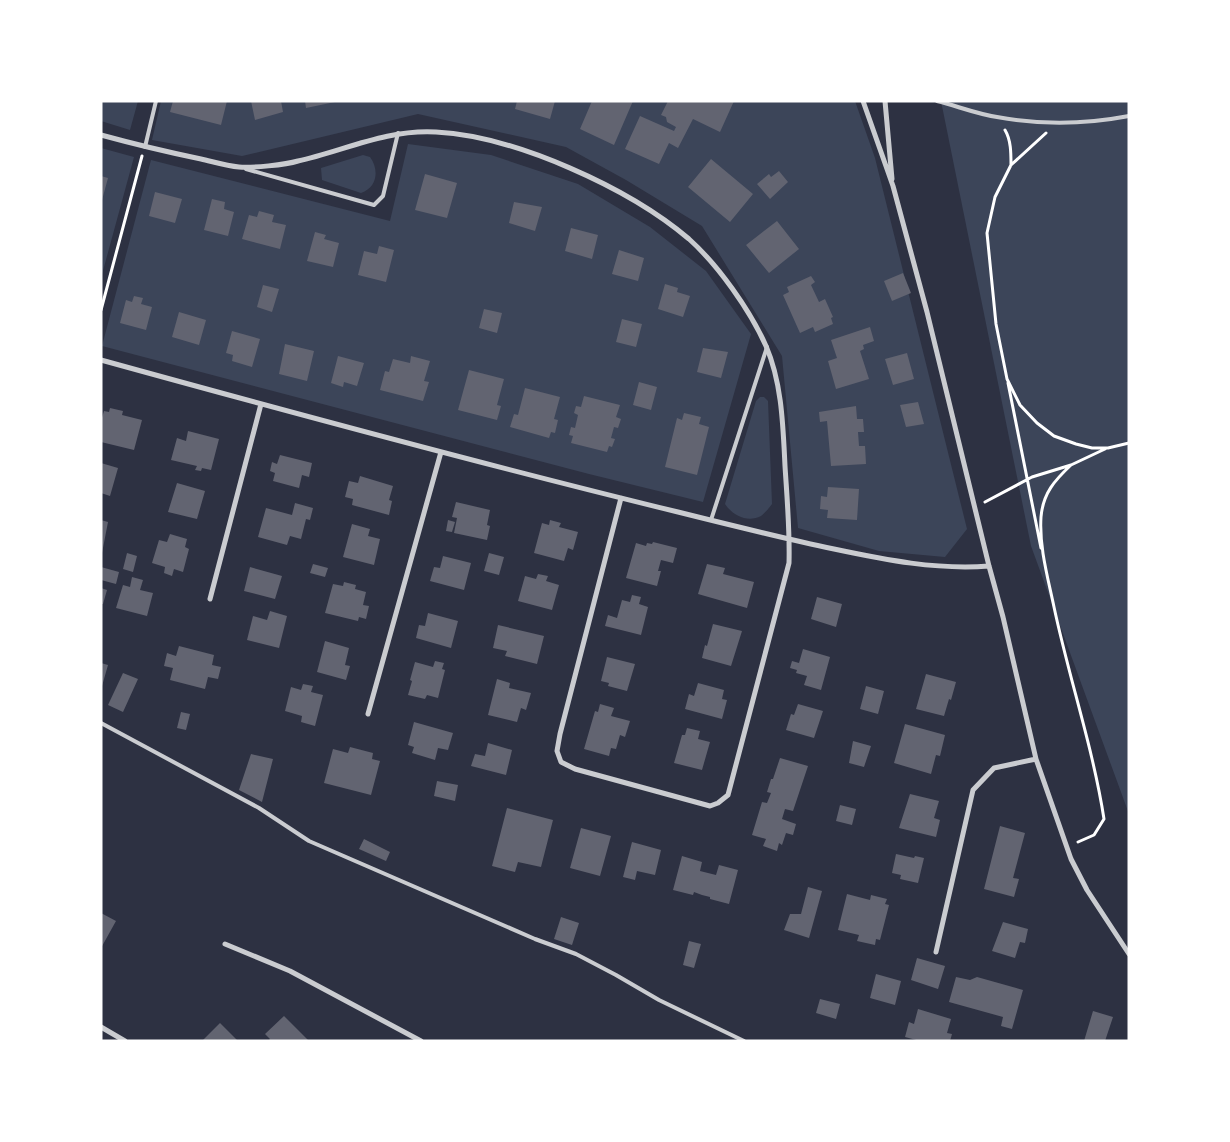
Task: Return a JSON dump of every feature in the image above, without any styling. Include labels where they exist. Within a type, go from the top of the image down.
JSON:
[{"type":"street","points":[[863,101],[893,186],[927,312],[988,566],[1004,617],[1036,759],[1067,846],[1087,890],[1129,954]]},
{"type":"street","points":[[886,101],[893,186]]},
{"type":"street","points":[[101,135],[145,147],[241,167],[296,162],[398,134],[436,132],[502,143],[583,174],[628,196],[661,218],[697,247],[738,295],[767,347],[776,378],[782,416],[790,539],[790,563],[728,795],[718,804],[710,806],[575,769],[562,762],[557,750],[621,498]]},
{"type":"street","points":[[101,360],[440,452],[790,539],[893,561],[934,567],[964,568],[988,566]]},
{"type":"street","points":[[210,599],[262,404]]},
{"type":"street","points":[[368,714],[440,452]]},
{"type":"street","points":[[936,952],[973,790],[994,768],[1036,759]]},
{"type":"street","points":[[225,944],[290,971],[421,1041]]},
{"type":"street","points":[[101,1027],[125,1041]]},
{"type":"lane","points":[[145,147],[156,101]]},
{"type":"lane","points":[[938,101],[997,117],[1064,121],[1105,120],[1129,116]]},
{"type":"lane","points":[[241,167],[374,205],[383,196],[398,134]]},
{"type":"lane","points":[[711,520],[767,347]]},
{"type":"lane","points":[[101,723],[259,808],[309,841],[535,939],[576,954],[659,1000],[744,1041]]},
{"type":"path","points":[[997,117],[1008,134],[1011,149],[1011,165]]},
{"type":"path","points":[[1064,121],[1046,133],[1011,165],[996,197],[988,233],[996,324],[1062,645],[1099,790],[1104,819],[1094,835],[1067,846]]},
{"type":"path","points":[[101,310],[145,147]]},
{"type":"path","points":[[1007,379],[1020,405],[1037,423],[1054,436],[1092,448],[1108,448]]},
{"type":"path","points":[[974,507],[1027,480],[1071,465],[1108,448],[1129,443]]},
{"type":"path","points":[[1044,559],[1041,517],[1045,498],[1054,481],[1071,465]]},
{"type":"shaded area","points":[[101,101],[138,101],[130,130],[101,121]]},
{"type":"shaded area","points":[[161,101],[855,101],[875,158],[967,529],[945,557],[879,551],[798,528],[782,356],[702,226],[626,180],[566,147],[418,114],[242,156],[152,140]]},
{"type":"shaded area","points":[[941,101],[1129,101],[1129,814],[1031,546]]},
{"type":"shaded area","points":[[408,144],[491,155],[578,184],[650,227],[706,271],[751,334],[703,502],[589,474],[102,346],[151,160],[390,221]]},
{"type":"shaded area","points":[[101,148],[134,157],[101,278]]},
{"type":"shaded area","points":[[363,155],[370,157],[376,172],[374,182],[367,190],[361,193],[322,180],[321,168]]},
{"type":"shaded area","points":[[760,397],[764,397],[768,401],[772,504],[761,516],[751,519],[736,515],[725,504],[756,401]]},
{"type":"building","points":[[173,101],[227,101],[221,125],[170,112]]},
{"type":"building","points":[[251,101],[281,101],[283,112],[255,120]]},
{"type":"building","points":[[305,101],[335,101],[335,102],[306,108]]},
{"type":"building","points":[[517,101],[555,101],[550,119],[515,109]]},
{"type":"building","points":[[592,101],[633,101],[614,145],[580,129]]},
{"type":"building","points":[[668,101],[734,101],[720,132],[693,119],[678,148],[669,143],[659,164],[625,149],[640,116],[674,131],[676,127],[667,122],[666,117],[661,115]]},
{"type":"building","points":[[711,159],[753,194],[730,222],[688,187]]},
{"type":"building","points":[[779,171],[788,182],[770,199],[757,184],[769,174],[771,177]]},
{"type":"building","points":[[425,174],[457,183],[447,218],[415,210]]},
{"type":"building","points":[[101,176],[108,178],[102,200],[101,200]]},
{"type":"building","points":[[155,192],[182,199],[175,223],[149,216]]},
{"type":"building","points":[[212,199],[225,202],[224,209],[234,212],[228,236],[204,230]]},
{"type":"building","points":[[514,202],[542,207],[535,231],[509,223]]},
{"type":"building","points":[[259,211],[274,215],[272,222],[286,225],[280,249],[242,239],[249,215],[257,217]]},
{"type":"building","points":[[777,221],[799,249],[769,273],[746,245]]},
{"type":"building","points":[[571,228],[598,235],[592,259],[565,251]]},
{"type":"building","points":[[315,232],[326,235],[324,239],[339,243],[333,267],[307,261]]},
{"type":"building","points":[[379,246],[394,250],[386,282],[358,275],[364,251],[377,254]]},
{"type":"building","points":[[619,250],[644,258],[638,281],[612,274]]},
{"type":"building","points":[[903,273],[911,293],[892,301],[884,281]]},
{"type":"building","points":[[811,276],[815,282],[811,285],[819,302],[825,299],[833,317],[831,318],[833,324],[815,332],[813,327],[800,333],[783,295],[789,292],[787,287]]},
{"type":"building","points":[[665,284],[678,288],[677,292],[690,296],[683,317],[658,309]]},
{"type":"building","points":[[263,285],[279,289],[272,312],[257,307]]},
{"type":"building","points":[[134,296],[143,298],[141,304],[152,307],[146,330],[120,323],[126,300],[132,302]]},
{"type":"building","points":[[484,309],[502,313],[497,333],[479,328]]},
{"type":"building","points":[[179,312],[206,320],[199,345],[172,337]]},
{"type":"building","points":[[622,319],[642,324],[636,347],[616,342]]},
{"type":"building","points":[[870,327],[874,341],[863,345],[864,349],[860,351],[869,379],[836,389],[828,361],[837,358],[831,340]]},
{"type":"building","points":[[232,331],[260,339],[252,367],[232,361],[233,355],[226,353]]},
{"type":"building","points":[[285,344],[314,351],[307,381],[279,374]]},
{"type":"building","points":[[703,348],[728,352],[721,378],[697,372]]},
{"type":"building","points":[[907,353],[914,379],[893,385],[885,359]]},
{"type":"building","points":[[338,356],[364,363],[357,386],[344,382],[343,387],[331,383]]},
{"type":"building","points":[[411,356],[430,361],[424,381],[429,382],[423,401],[380,390],[385,371],[389,372],[393,359],[410,363]]},
{"type":"building","points":[[469,370],[504,379],[497,405],[501,406],[497,420],[458,410]]},
{"type":"building","points":[[639,382],[657,387],[651,410],[633,405]]},
{"type":"building","points":[[525,388],[560,397],[554,419],[558,420],[555,433],[551,432],[549,438],[510,427],[514,414],[518,415]]},
{"type":"building","points":[[584,396],[620,405],[616,417],[621,419],[618,428],[614,427],[611,438],[615,439],[612,447],[609,446],[607,452],[571,443],[573,436],[569,435],[571,427],[575,428],[578,415],[574,413],[576,406],[581,407]]},
{"type":"building","points":[[918,402],[924,424],[906,427],[900,405]]},
{"type":"building","points":[[856,406],[857,419],[863,419],[864,432],[858,432],[859,446],[865,446],[866,464],[831,466],[827,421],[820,422],[819,412]]},
{"type":"building","points":[[110,408],[123,411],[122,415],[142,420],[134,450],[101,442],[101,421],[104,411],[109,412]]},
{"type":"building","points":[[684,413],[701,417],[699,424],[709,427],[697,475],[665,467],[677,418],[682,420]]},
{"type":"building","points":[[188,431],[219,439],[211,470],[202,468],[201,471],[195,470],[197,466],[171,460],[177,438],[186,441]]},
{"type":"building","points":[[280,455],[312,463],[309,477],[302,475],[299,488],[273,481],[275,473],[270,471],[272,462],[277,464]]},
{"type":"building","points":[[101,463],[118,468],[110,496],[101,493]]},
{"type":"building","points":[[360,476],[393,486],[389,500],[392,501],[389,515],[352,505],[353,499],[345,497],[349,481],[358,483]]},
{"type":"building","points":[[177,483],[205,491],[197,519],[168,512]]},
{"type":"building","points":[[828,487],[859,489],[857,520],[827,518],[828,510],[820,509],[821,496],[827,497]]},
{"type":"building","points":[[456,502],[490,510],[487,525],[490,526],[487,540],[454,533],[457,518],[452,517]]},
{"type":"building","points":[[295,503],[313,508],[310,520],[306,519],[301,539],[290,536],[287,545],[258,537],[266,508],[292,515]]},
{"type":"building","points":[[101,520],[108,522],[102,553],[101,553]]},
{"type":"building","points":[[448,520],[455,522],[452,532],[446,531]]},
{"type":"building","points":[[550,520],[561,523],[559,527],[578,532],[573,550],[568,548],[564,561],[534,553],[542,523],[549,525]]},
{"type":"building","points":[[352,524],[370,529],[368,536],[380,539],[374,565],[343,557]]},
{"type":"building","points":[[170,534],[187,539],[185,547],[189,549],[183,572],[174,569],[172,576],[164,573],[165,567],[152,563],[159,540],[167,542]]},
{"type":"building","points":[[653,542],[677,548],[673,563],[661,560],[658,571],[661,571],[657,586],[626,578],[636,543],[646,546],[647,543],[652,544]]},
{"type":"building","points":[[127,553],[137,556],[133,572],[123,569]]},
{"type":"building","points":[[489,553],[504,557],[499,575],[484,571]]},
{"type":"building","points":[[443,556],[471,563],[464,590],[430,581],[434,567],[440,568]]},
{"type":"building","points":[[313,564],[328,568],[325,577],[310,573]]},
{"type":"building","points":[[707,564],[725,568],[723,574],[754,582],[747,608],[698,594]]},
{"type":"building","points":[[101,567],[119,572],[116,584],[101,580]]},
{"type":"building","points":[[250,567],[282,576],[275,599],[244,591]]},
{"type":"building","points":[[538,574],[548,576],[546,581],[559,585],[552,610],[518,601],[525,576],[536,579]]},
{"type":"building","points":[[132,577],[143,580],[140,590],[153,593],[147,616],[116,608],[123,585],[130,587]]},
{"type":"building","points":[[344,582],[356,585],[355,589],[366,592],[363,605],[369,606],[366,619],[359,617],[358,621],[325,613],[333,584],[343,586]]},
{"type":"building","points":[[101,588],[107,590],[103,604],[101,604]]},
{"type":"building","points":[[632,595],[641,597],[639,604],[648,607],[641,635],[605,626],[608,615],[617,618],[622,600],[630,602]]},
{"type":"building","points":[[817,597],[842,604],[836,627],[811,619]]},
{"type":"building","points":[[270,611],[287,616],[279,648],[247,640],[253,616],[267,620]]},
{"type":"building","points":[[428,613],[458,621],[451,648],[416,638],[419,625],[425,626]]},
{"type":"building","points":[[713,624],[742,631],[731,666],[702,658]]},
{"type":"building","points":[[498,625],[544,636],[537,664],[505,656],[507,651],[493,648]]},
{"type":"building","points":[[325,641],[349,648],[345,665],[350,666],[346,680],[317,672]]},
{"type":"building","points":[[179,646],[214,655],[212,665],[221,667],[218,679],[208,677],[205,689],[170,680],[173,668],[164,666],[167,653],[176,656]]},
{"type":"building","points":[[803,649],[830,657],[821,690],[804,685],[807,676],[796,673],[797,670],[790,668],[792,661],[799,663]]},
{"type":"building","points":[[607,657],[635,664],[627,691],[608,686],[609,683],[601,681]]},
{"type":"building","points":[[435,661],[444,663],[442,669],[445,670],[438,698],[427,695],[425,699],[408,695],[415,662],[433,667]]},
{"type":"building","points":[[101,663],[108,665],[102,686],[101,686]]},
{"type":"building","points":[[123,673],[138,679],[123,712],[108,705]]},
{"type":"building","points":[[926,674],[956,682],[944,716],[916,709]]},
{"type":"building","points":[[497,679],[510,683],[509,688],[531,693],[526,710],[521,708],[517,722],[488,715]]},
{"type":"building","points":[[698,683],[724,690],[722,699],[727,700],[722,719],[685,709],[689,694],[694,696]]},
{"type":"building","points":[[303,684],[313,686],[311,692],[323,695],[315,726],[301,722],[302,716],[285,711],[291,687],[301,690]]},
{"type":"building","points":[[866,686],[884,691],[878,714],[860,709]]},
{"type":"building","points":[[600,704],[614,708],[611,716],[630,721],[625,737],[620,735],[616,749],[611,748],[609,756],[584,749],[595,711],[598,712]]},
{"type":"building","points":[[798,704],[823,711],[814,738],[786,730],[791,714],[794,715]]},
{"type":"building","points":[[181,712],[190,714],[186,730],[177,728]]},
{"type":"building","points":[[414,722],[453,733],[448,750],[438,748],[435,760],[412,753],[414,747],[408,745]]},
{"type":"building","points":[[905,724],[945,735],[940,756],[936,755],[931,774],[894,763]]},
{"type":"building","points":[[687,728],[700,731],[698,739],[710,742],[702,770],[674,763],[682,735],[685,735]]},
{"type":"building","points":[[853,741],[871,746],[864,767],[849,763]]},
{"type":"building","points":[[488,743],[512,750],[506,775],[471,766],[475,754],[485,756]]},
{"type":"building","points":[[350,747],[373,753],[372,759],[380,761],[371,795],[324,783],[333,749],[348,753]]},
{"type":"building","points":[[251,754],[273,759],[262,802],[239,790]]},
{"type":"building","points":[[780,758],[808,766],[793,811],[785,809],[782,819],[796,824],[793,835],[786,833],[782,845],[779,843],[777,851],[763,846],[766,839],[752,835],[762,802],[767,803],[771,793],[767,792]]},
{"type":"building","points":[[437,781],[458,785],[455,801],[434,796]]},
{"type":"building","points":[[910,794],[939,801],[934,818],[940,820],[936,837],[899,828]]},
{"type":"building","points":[[840,805],[856,809],[852,825],[836,821]]},
{"type":"building","points":[[507,808],[553,820],[541,867],[518,862],[515,872],[492,866]]},
{"type":"building","points":[[1000,826],[1025,833],[1013,878],[1019,879],[1014,897],[984,889]]},
{"type":"building","points":[[581,828],[611,836],[600,876],[570,868]]},
{"type":"building","points":[[364,839],[390,852],[386,861],[359,849]]},
{"type":"building","points":[[632,842],[661,850],[655,875],[637,871],[635,880],[623,877]]},
{"type":"building","points":[[896,854],[924,858],[918,883],[900,879],[901,875],[892,873]]},
{"type":"building","points":[[682,856],[702,862],[700,871],[716,875],[719,865],[738,870],[729,904],[694,892],[693,895],[673,890]]},
{"type":"building","points":[[808,887],[822,891],[809,938],[784,930],[790,914],[801,914]]},
{"type":"building","points":[[847,894],[870,900],[871,895],[887,899],[885,904],[889,905],[880,940],[876,939],[875,945],[857,941],[859,935],[838,930]]},
{"type":"building","points":[[101,913],[116,921],[101,948]]},
{"type":"building","points":[[561,917],[579,923],[572,945],[554,939]]},
{"type":"building","points":[[1003,922],[1028,929],[1025,943],[1020,942],[1015,958],[992,951]]},
{"type":"building","points":[[689,941],[701,944],[694,968],[683,965]]},
{"type":"building","points":[[917,958],[945,966],[938,989],[911,980]]},
{"type":"building","points":[[876,974],[901,981],[895,1005],[870,998]]},
{"type":"building","points":[[956,977],[970,980],[977,977],[1023,990],[1012,1029],[1001,1026],[1003,1017],[949,1002]]},
{"type":"building","points":[[820,999],[840,1004],[836,1019],[816,1013]]},
{"type":"building","points":[[918,1009],[951,1019],[947,1033],[952,1034],[950,1041],[920,1041],[905,1037],[909,1022],[914,1024]]},
{"type":"building","points":[[1093,1011],[1113,1017],[1105,1041],[1084,1041]]},
{"type":"building","points":[[284,1016],[309,1041],[268,1041],[270,1039],[265,1034]]},
{"type":"building","points":[[220,1023],[238,1041],[202,1041]]}]
